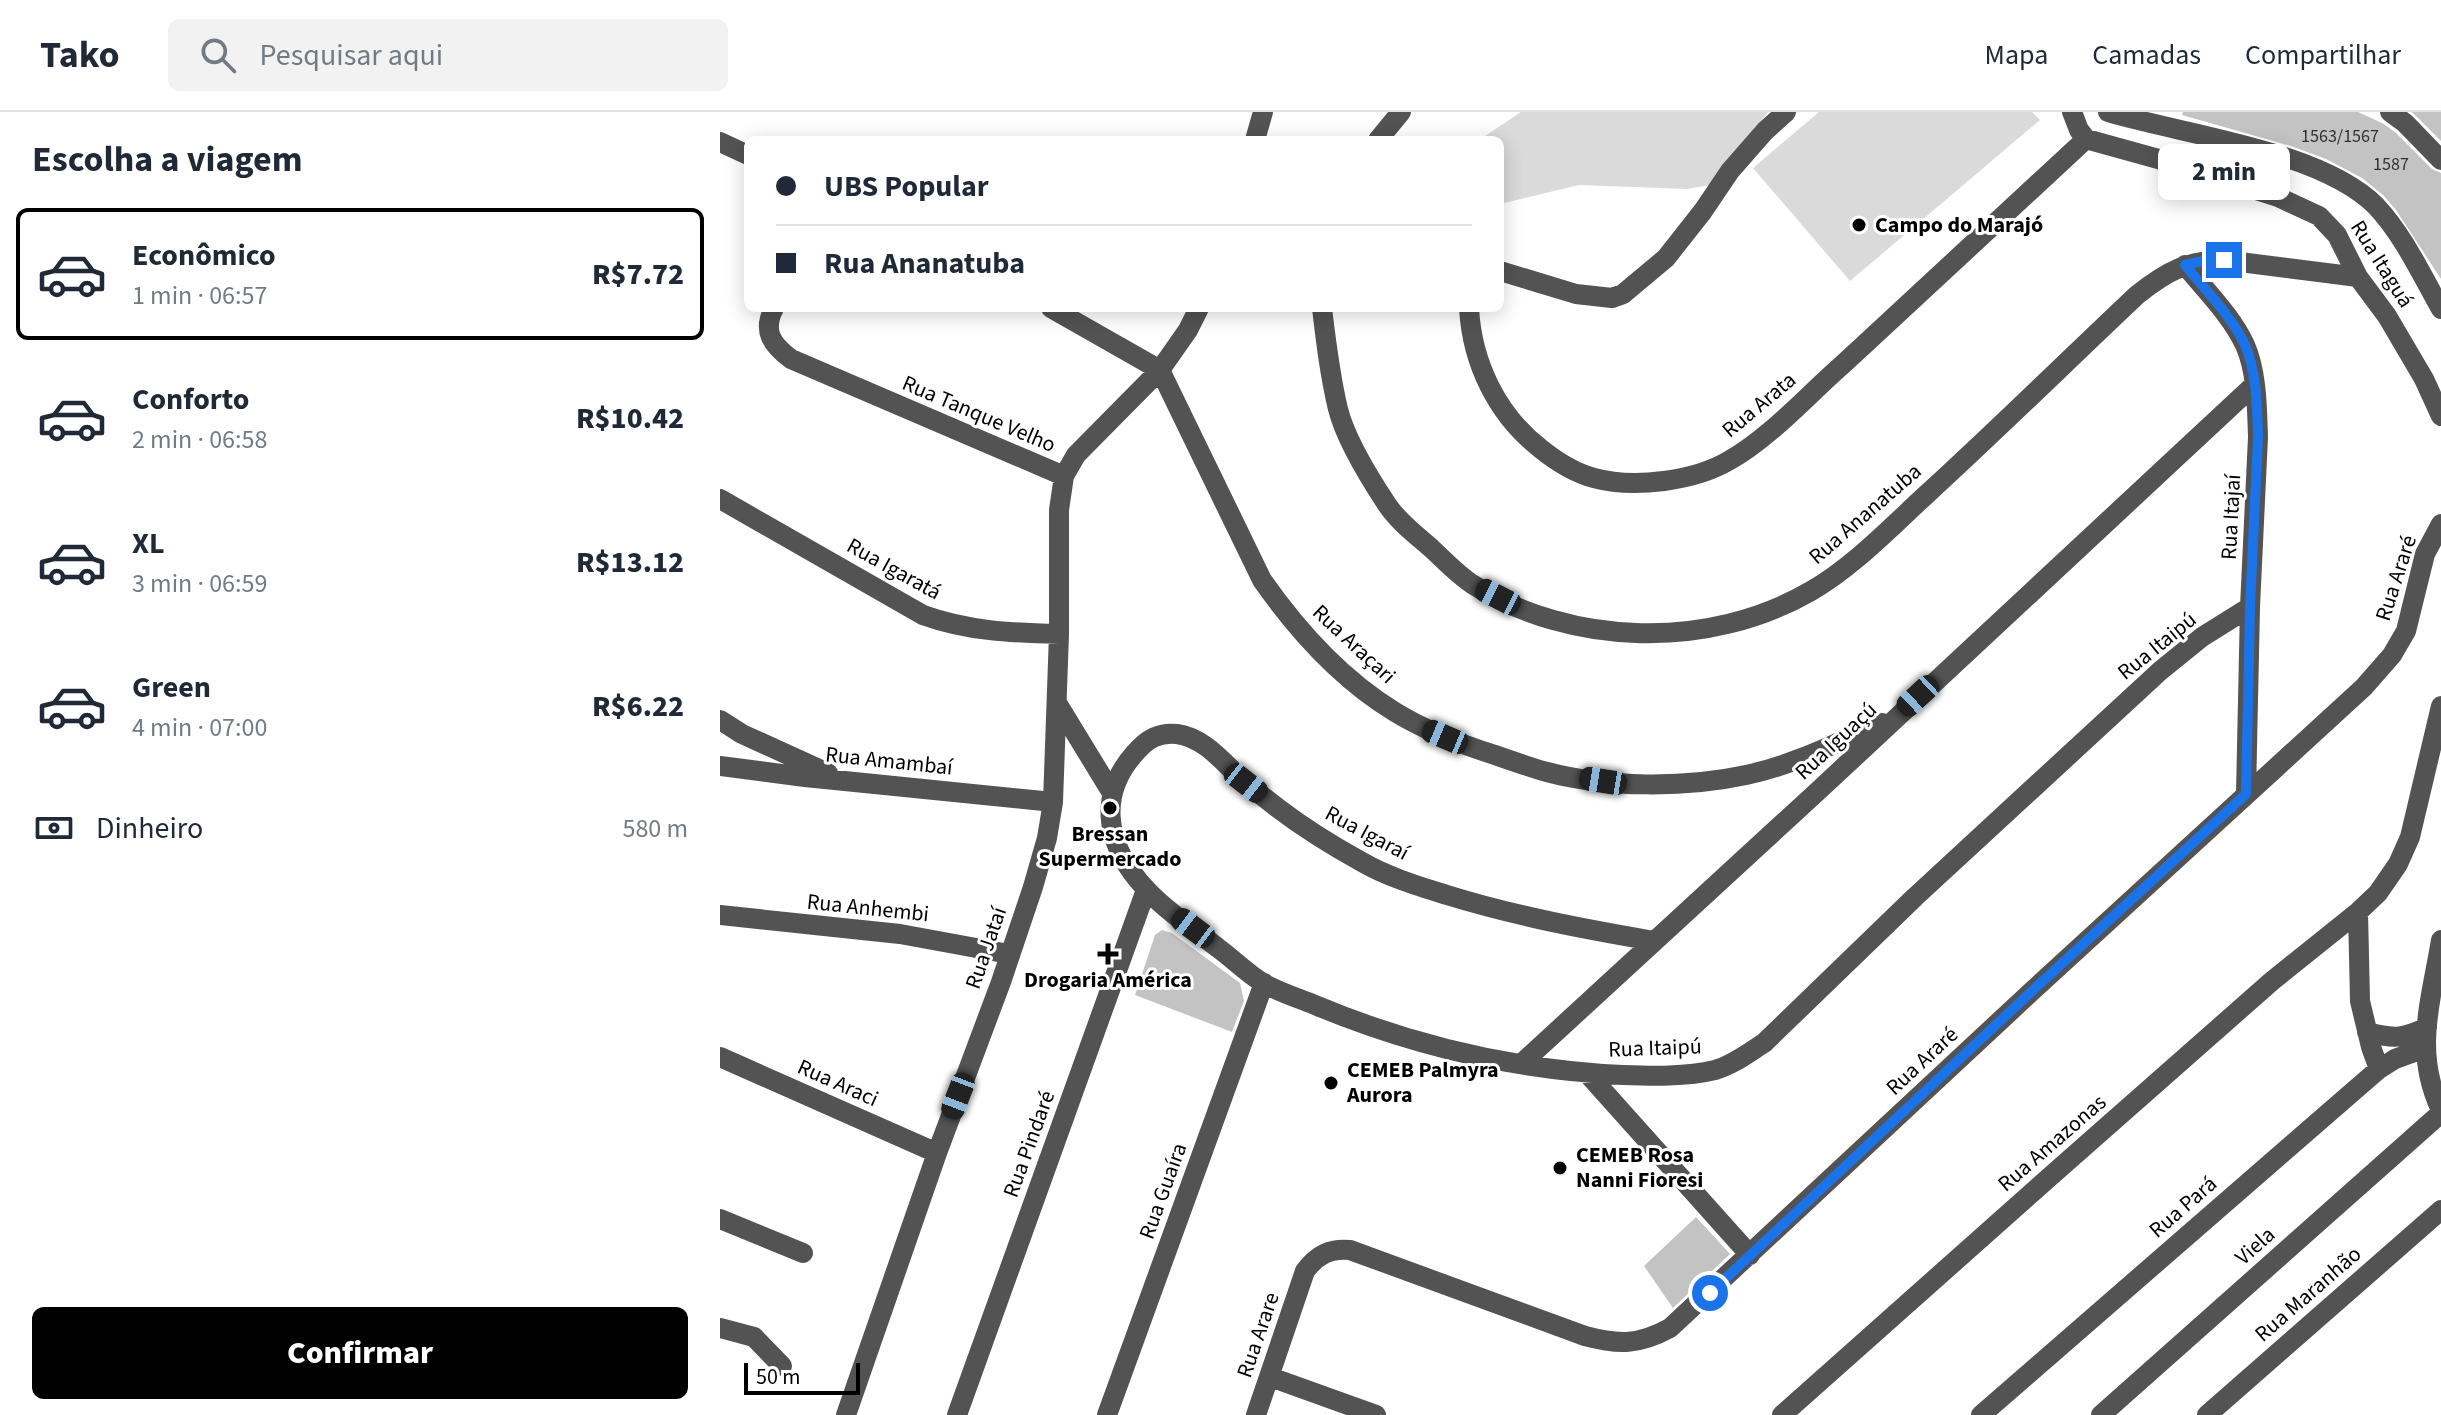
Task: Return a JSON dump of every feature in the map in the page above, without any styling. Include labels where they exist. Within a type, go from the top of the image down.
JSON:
[{"type":"street","points":[[1256,136],[1263,112]]},
{"type":"street","points":[[1381,136],[1401,112]]},
{"type":"street","points":[[1504,272],[1576,294],[1612,298],[1623,294],[1666,258],[1730,171],[1786,112]]},
{"type":"street","points":[[2072,112],[2086,139]]},
{"type":"street","points":[[2108,112],[2264,151],[2335,178],[2360,193],[2388,221],[2404,242],[2441,309]]},
{"type":"street","points":[[2390,112],[2441,160]]},
{"type":"street","name":"Rua Itaguá","points":[[2086,139],[2162,160],[2302,206],[2319,216],[2337,235],[2358,277],[2387,316],[2424,379],[2441,416]]},
{"type":"street","name":"Rua Arata","points":[[1470,312],[1476,353],[1490,389],[1529,440],[1557,462],[1594,478],[1629,482],[1670,480],[1705,471],[1730,460],[1761,437],[1925,290],[2086,139]]},
{"type":"street","points":[[720,142],[744,153]]},
{"type":"street","name":"Rua Ananatuba","points":[[1323,312],[1339,412],[1360,460],[1390,509],[1455,570],[1471,583],[1498,597],[1555,621],[1584,628],[1633,633],[1682,631],[1729,624],[1781,606],[1813,590],[1867,549],[2137,295],[2161,277],[2185,265],[2224,260],[2358,277]]},
{"type":"street","name":"Rua Itajaí","points":[[2185,265],[2236,327],[2246,347],[2254,385],[2258,437],[2246,794]]},
{"type":"street","name":"Rua Tanque Velho","points":[[772,312],[770,337],[777,348],[791,359],[1064,476],[1076,455],[1160,370],[1197,312]]},
{"type":"street","points":[[1058,312],[1160,370]]},
{"type":"street","name":"Rua Araçari","points":[[1160,370],[1262,580],[1280,605],[1318,649],[1354,682],[1393,711],[1424,728],[1548,773],[1631,784],[1699,782],[1746,775],[1791,762],[1896,717]]},
{"type":"street","name":"Rua Iguaçú","points":[[1521,1064],[2254,385]]},
{"type":"street","name":"Rua Jataí","points":[[846,1415],[1033,887],[1047,838],[1053,802],[1059,634],[1059,510],[1064,476]]},
{"type":"street","name":"Rua Igaratá","points":[[720,499],[923,615],[944,623],[1003,633],[1059,634]]},
{"type":"street","name":"Rua Araré","points":[[1305,1271],[1314,1259],[1326,1252],[1350,1250],[1609,1342],[1652,1338],[1670,1328],[2364,687],[2392,655],[2406,631],[2425,554],[2440,532]]},
{"type":"street","name":"Rua Itaipú","points":[[1112,793],[1112,830],[1118,851],[1146,890],[1264,983],[1350,1019],[1485,1058],[1587,1073],[1647,1076],[1714,1070],[1739,1060],[1764,1043],[1915,897],[2160,671],[2202,637],[2250,607]]},
{"type":"street","points":[[1057,703],[1112,793]]},
{"type":"street","name":"Rua Amazonas","points":[[1782,1415],[2272,981],[2378,893],[2398,864],[2410,837],[2441,706]]},
{"type":"street","points":[[720,720],[742,734],[842,780]]},
{"type":"street","points":[[726,766],[741,750],[742,734]]},
{"type":"street","name":"Rua Igaraí","points":[[1112,793],[1119,773],[1142,744],[1153,737],[1182,735],[1213,752],[1281,810],[1364,864],[1416,886],[1489,908],[1549,923],[1654,941]]},
{"type":"street","points":[[1791,762],[1808,769],[1818,791]]},
{"type":"street","name":"Rua Amambaí","points":[[726,766],[1053,802]]},
{"type":"street","name":"Rua Pindaré","points":[[957,1415],[1146,890]]},
{"type":"street","points":[[2358,912],[2360,1001],[2379,1069]]},
{"type":"street","name":"Rua Anhembi","points":[[720,915],[900,934],[1009,954]]},
{"type":"street","points":[[2441,940],[2425,1048],[2429,1080],[2441,1112]]},
{"type":"street","name":"Rua Guaíra","points":[[1107,1415],[1264,983]]},
{"type":"street","points":[[2367,1032],[2401,1038],[2427,1027]]},
{"type":"street","name":"Rua Pará","points":[[1981,1415],[2379,1069],[2395,1059],[2425,1048]]},
{"type":"street","name":"Rua Araci","points":[[720,1057],[937,1153]]},
{"type":"street","points":[[1587,1073],[1750,1255]]},
{"type":"street","name":"Viela","points":[[2101,1415],[2441,1112]]},
{"type":"street","name":"Rua Maranhão","points":[[2207,1415],[2441,1210]]},
{"type":"street","points":[[720,1219],[803,1253]]},
{"type":"street","name":"Rua Arare","points":[[1256,1415],[1305,1271]]},
{"type":"street","points":[[720,1328],[754,1337],[782,1366]]},
{"type":"street","points":[[1270,1377],[1376,1415]]},
{"type":"shaded area","points":[[1521,112],[1768,112],[1710,185],[1687,189],[1579,185],[1504,203],[1504,136],[1485,136]]},
{"type":"shaded area","name":"Campo do Marajó","points":[[1819,112],[2032,112],[2040,120],[1850,281],[1753,168]]},
{"type":"building","points":[[2183,112],[2358,112],[2384,124],[2432,169],[2441,173],[2441,279],[2396,210],[2362,178],[2326,159],[2291,146],[2182,115]]},
{"type":"building","points":[[2412,112],[2441,112],[2441,141]]},
{"type":"building","points":[[1162,930],[1172,933],[1240,983],[1244,1001],[1232,1032],[1135,995],[1155,935]]},
{"type":"building","points":[[1696,1217],[1730,1254],[1673,1308],[1644,1266]]},
{"type":"place","name":"Campo do Marajó","points":[[1859,225]]},
{"type":"place","name":"Bressan Supermercado","points":[[1110,808]]},
{"type":"place","name":"Drogaria América","points":[[1108,954]]},
{"type":"place","name":"CEMEB Palmyra Aurora","points":[[1331,1083]]},
{"type":"place","name":"CEMEB Rosa Nanni Fioresi","points":[[1560,1168]]},
{"type":"route","points":[[1710,1293],[2246,794],[2257,410],[2246,347],[2236,327],[2185,265],[2224,260]]}]
